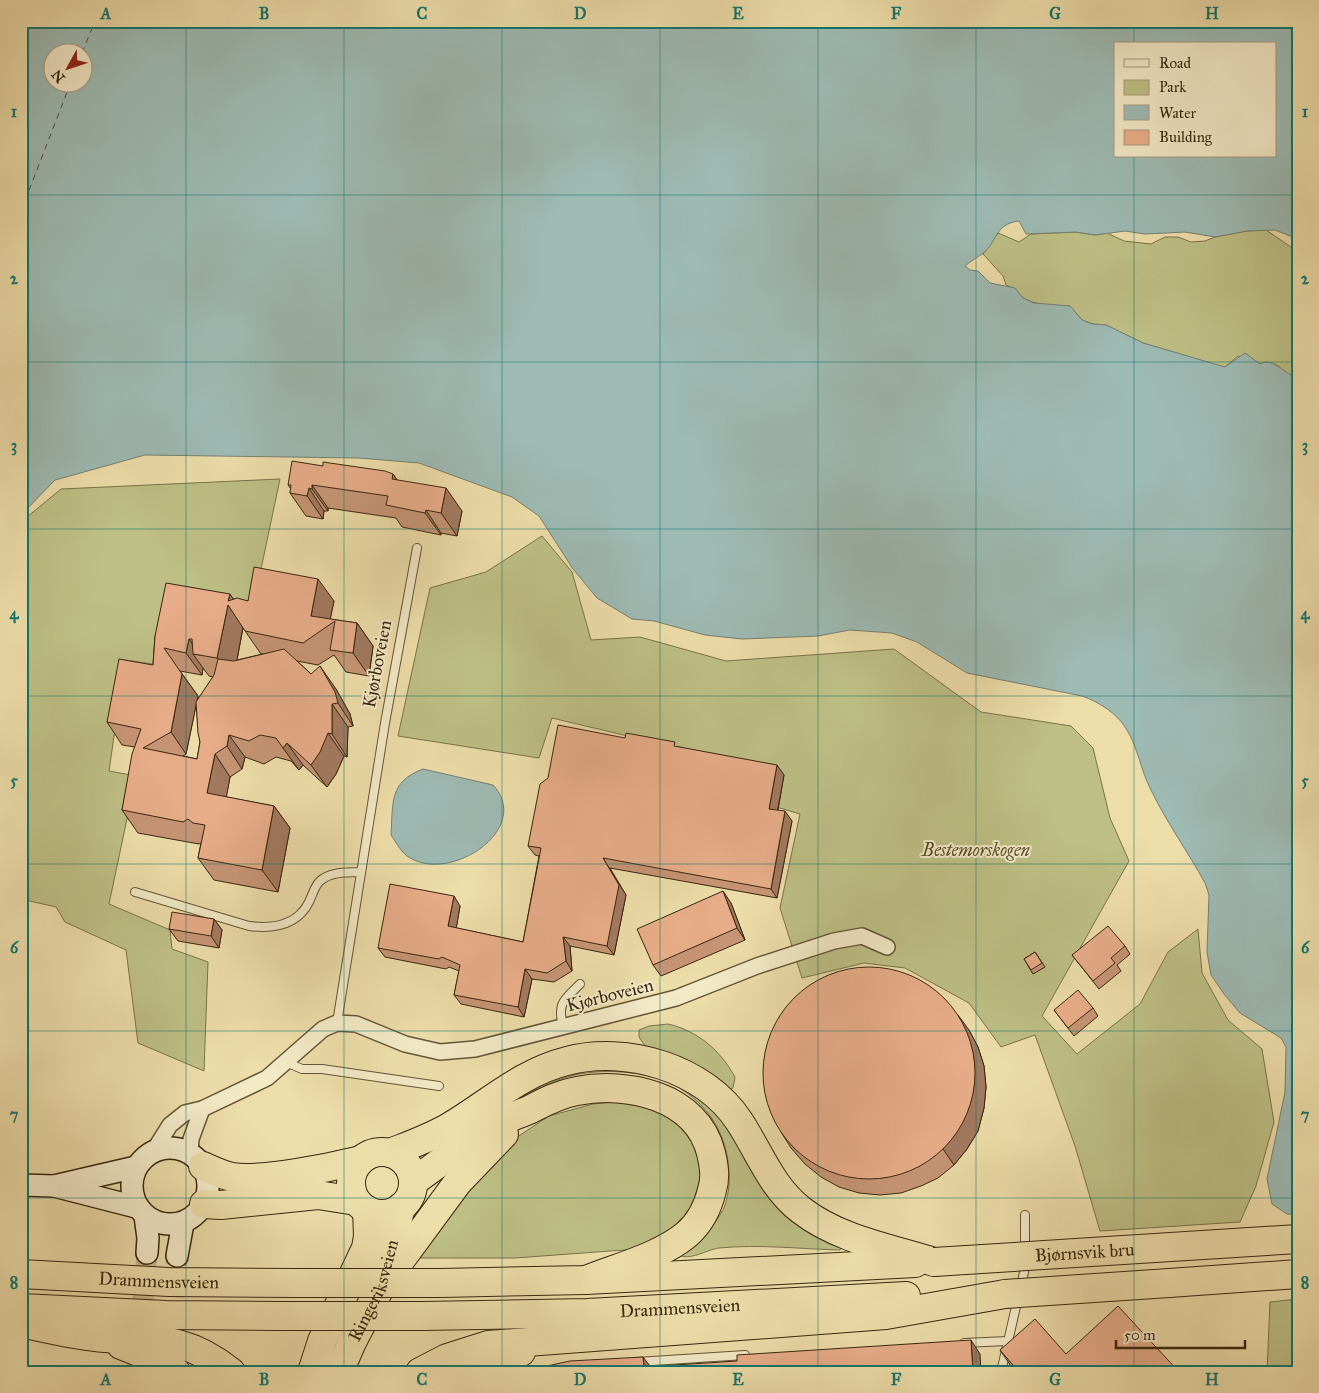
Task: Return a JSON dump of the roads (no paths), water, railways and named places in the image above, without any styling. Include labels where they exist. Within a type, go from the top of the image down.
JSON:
[{"type":"highway","points":[[361,1206],[351,1187],[351,1180],[356,1166],[370,1154],[390,1153],[449,1127],[509,1087],[546,1067],[585,1057],[629,1058],[670,1069],[704,1085],[738,1119],[763,1164],[786,1196],[800,1209],[826,1227],[871,1253]]},
{"type":"highway","points":[[413,1182],[506,1119],[559,1096],[592,1088],[611,1088],[645,1093],[661,1098],[684,1112],[702,1132],[710,1148],[715,1182],[710,1199],[694,1226],[670,1245],[586,1280]]},
{"type":"highway","points":[[380,1288],[458,1182],[483,1154],[530,1109]]},
{"type":"highway","points":[[204,1204],[221,1205],[318,1195],[384,1214],[401,1207],[408,1200],[413,1182],[406,1164],[390,1153]]},
{"type":"highway","points":[[196,1160],[232,1177],[247,1178],[330,1167],[361,1160]]},
{"type":"highway","name":"Ringeriksveien","points":[[312,1372],[322,1341],[366,1248],[368,1230],[361,1206]]},
{"type":"highway","name":"Ringeriksveien","points":[[340,1371],[380,1288],[401,1207]]},
{"type":"highway","name":"Bjørnsvik bru","points":[[871,1253],[934,1262],[1298,1239]]},
{"type":"highway","name":"Drammensveien","points":[[21,1274],[169,1282],[440,1283],[586,1280],[871,1253]]},
{"type":"highway","name":"Bjørnsvik bru","points":[[937,1301],[1005,1294],[1298,1274]]},
{"type":"highway","points":[[420,1372],[447,1358],[488,1345],[817,1322],[886,1315],[937,1301]]},
{"type":"highway","name":"Drammensveien","points":[[21,1308],[166,1315],[422,1316],[937,1301]]},
{"type":"highway","points":[[21,1324],[103,1338],[172,1341],[204,1352],[231,1372]]},
{"type":"highway","points":[[103,1338],[161,1361],[176,1372]]},
{"type":"highway","points":[[472,1372],[548,1342]]},
{"type":"main road","points":[[54,1186],[140,1211],[156,1223],[170,1225],[183,1223],[195,1216],[204,1204],[208,1192],[208,1178],[196,1160],[171,1148],[145,1156],[136,1167],[131,1180],[132,1194],[140,1211],[148,1238],[147,1253]]},
{"type":"main road","points":[[21,1186],[54,1186],[136,1167]]},
{"type":"main road","points":[[177,1256],[183,1223]]},
{"type":"street","name":"Kjørboveien","points":[[337,1023],[356,1024],[405,1044],[440,1052],[475,1049],[676,998],[757,966],[834,941],[862,936],[887,947]]},
{"type":"street","points":[[153,1152],[166,1131],[178,1118],[192,1110],[202,1109],[267,1078],[323,1029],[337,1023]]},
{"type":"street","points":[[196,1160],[191,1139],[202,1109]]},
{"type":"lane","name":"Kjørboveien","points":[[337,1023],[416,548]]},
{"type":"lane","points":[[135,892],[249,926],[268,929],[284,926],[297,918],[308,905],[319,882],[334,873],[361,872]]},
{"type":"lane","points":[[563,1026],[560,1013],[562,1002],[580,984]]},
{"type":"lane","points":[[286,1062],[302,1070],[322,1070],[439,1086]]},
{"type":"lane","points":[[1001,1372],[1025,1266],[1025,1215]]},
{"type":"lane","points":[[958,1344],[1007,1341]]},
{"type":"lane","points":[[631,1362],[754,1354]]},
{"type":"water","points":[[21,21],[1190,21],[1196,23],[1298,21],[1298,239],[1275,230],[1247,231],[1215,237],[1185,232],[1145,234],[1125,231],[1095,235],[1076,232],[1026,234],[1019,221],[1005,226],[982,254],[965,266],[970,270],[978,271],[990,283],[1015,288],[1023,298],[1034,303],[1070,306],[1082,320],[1092,324],[1106,325],[1143,343],[1225,367],[1245,353],[1260,364],[1270,362],[1298,378],[1298,1214],[1287,1214],[1272,1204],[1267,1179],[1285,1092],[1286,1047],[1281,1038],[1240,1013],[1211,975],[1207,952],[1209,895],[1205,883],[1157,802],[1127,730],[1113,713],[1095,701],[1082,696],[967,673],[917,642],[892,633],[850,630],[818,636],[742,639],[705,635],[654,621],[632,619],[597,598],[573,569],[539,516],[512,497],[419,463],[359,458],[145,455],[55,480],[21,515]]},
{"type":"water","points":[[423,769],[493,785],[503,802],[503,818],[495,834],[482,847],[465,857],[446,863],[427,864],[410,858],[402,851],[391,835],[395,794],[404,780]]},
{"type":"tunnel","points":[[137,1372],[147,1253]]},
{"type":"tunnel","points":[[170,1329],[177,1256]]},
{"type":"park label","name":"Bestemorskogen","points":[[976,850]]}]
